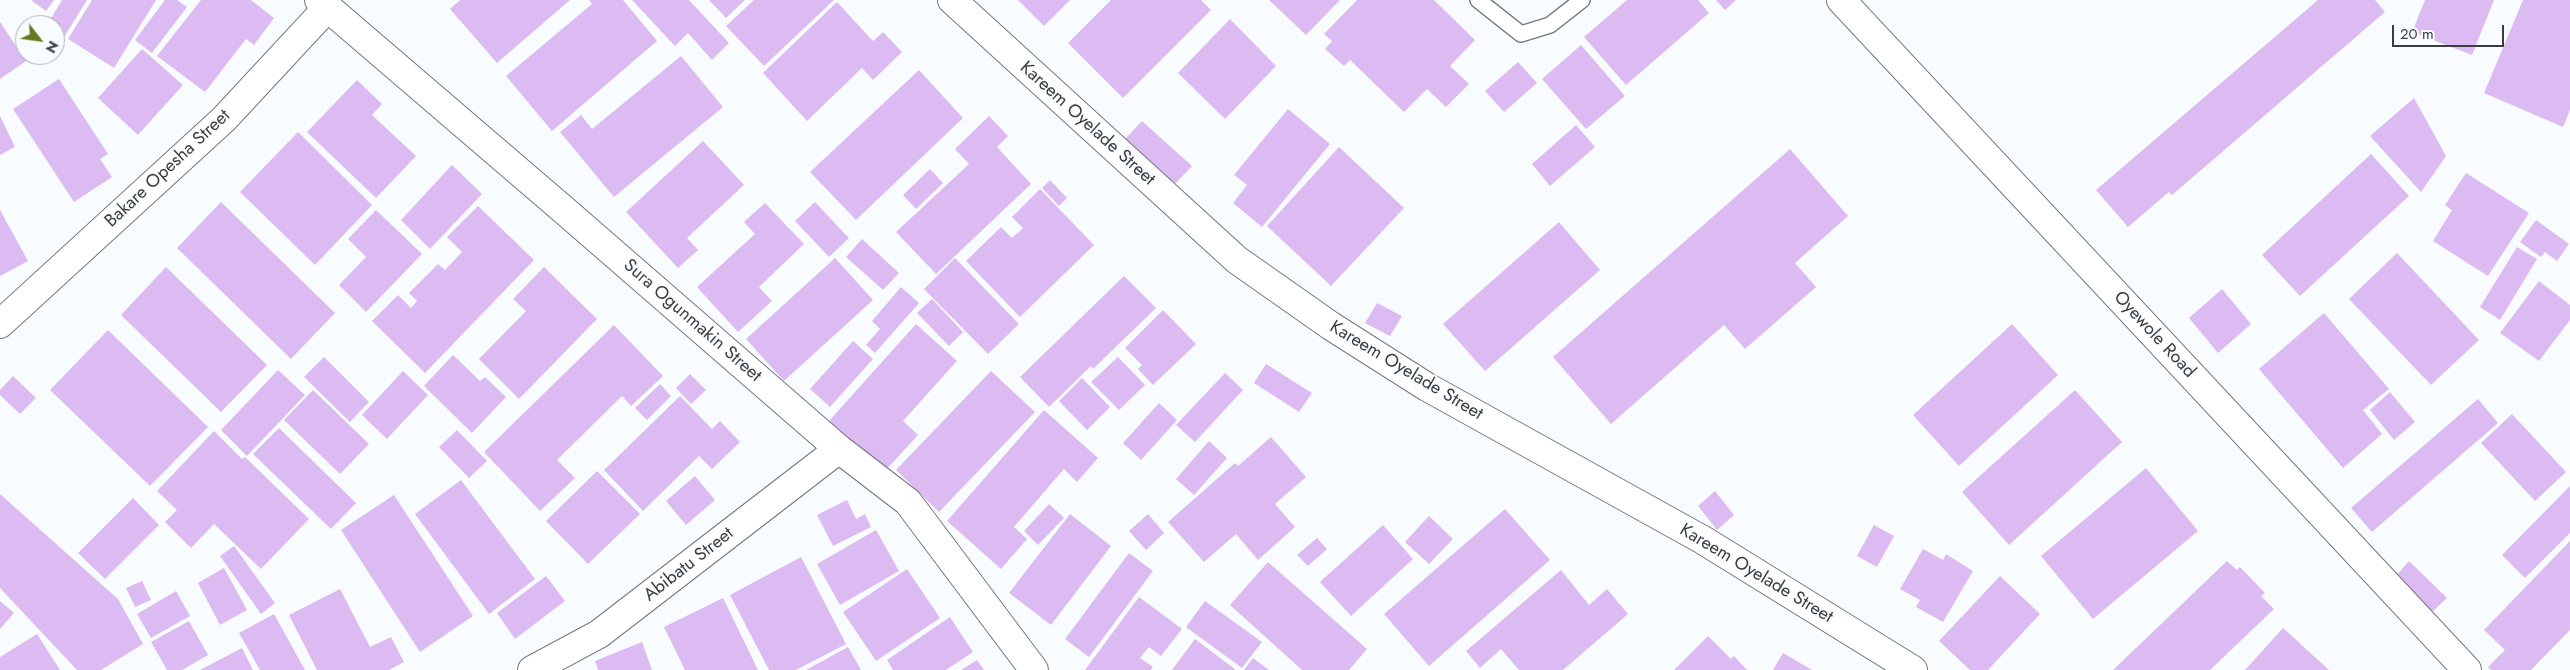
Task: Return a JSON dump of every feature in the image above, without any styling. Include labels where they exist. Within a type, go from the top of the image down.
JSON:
[{"type":"street","name":"Kareem Oyelade Street","points":[[952,0],[1237,260],[1332,326],[1427,387],[1703,540],[1913,670]]},
{"type":"street","name":"Oyewole Road","points":[[1841,0],[2467,670]]},
{"type":"street","name":"Bakare Opesha Street","points":[[0,324],[224,119],[323,3]]},
{"type":"street","name":"Sura Ogunmakin Street","points":[[323,3],[839,449],[908,502],[1034,670]]},
{"type":"street","name":"Abibatu Street","points":[[532,670],[599,634],[839,449]]},
{"type":"lane","points":[[1478,0],[1520,34],[1550,25],[1582,0]]},
{"type":"building","points":[[31,0],[54,0],[46,11]]},
{"type":"building","points":[[62,0],[87,0],[65,36],[65,15],[53,15]]},
{"type":"building","points":[[92,0],[156,0],[114,68],[68,39]]},
{"type":"building","points":[[165,0],[177,0],[187,7],[152,53],[135,40]]},
{"type":"building","points":[[201,0],[251,0],[274,18],[254,45],[246,39],[205,92],[157,56]]},
{"type":"building","points":[[460,0],[570,0],[497,63],[450,9]]},
{"type":"building","points":[[589,0],[623,0],[657,41],[552,131],[506,76],[592,4]]},
{"type":"building","points":[[632,0],[689,0],[729,43],[712,60],[688,33],[675,46]]},
{"type":"building","points":[[709,0],[745,0],[726,18]]},
{"type":"building","points":[[754,0],[834,0],[764,66],[726,26]]},
{"type":"building","points":[[1018,0],[1070,0],[1044,26]]},
{"type":"building","points":[[1111,0],[1201,0],[1211,10],[1123,98],[1068,43]]},
{"type":"building","points":[[1269,0],[1340,0],[1306,35]]},
{"type":"building","points":[[1357,0],[1434,0],[1475,40],[1450,66],[1469,84],[1446,107],[1427,89],[1404,112],[1350,60],[1344,66],[1325,49],[1332,41],[1324,34]]},
{"type":"building","points":[[1627,0],[1698,0],[1709,13],[1626,85],[1584,37]]},
{"type":"building","points":[[1716,0],[1736,0],[1725,10]]},
{"type":"building","points":[[2318,0],[2375,0],[2385,12],[2172,195],[2169,192],[2128,227],[2096,190]]},
{"type":"building","points":[[2425,0],[2494,0],[2472,55],[2412,32]]},
{"type":"building","points":[[2523,0],[2570,0],[2570,110],[2563,127],[2484,93]]},
{"type":"building","points":[[837,2],[873,41],[883,32],[902,52],[873,80],[862,68],[807,121],[763,73]]},
{"type":"building","points":[[1230,19],[1276,66],[1225,119],[1178,73]]},
{"type":"building","points":[[0,22],[15,44],[15,65],[20,65],[0,79]]},
{"type":"building","points":[[1581,45],[1625,96],[1586,129],[1542,79]]},
{"type":"building","points":[[142,49],[183,85],[138,135],[98,98]]},
{"type":"building","points":[[681,56],[723,107],[614,197],[560,132],[581,115],[592,129]]},
{"type":"building","points":[[1518,62],[1537,83],[1504,112],[1485,91]]},
{"type":"building","points":[[919,70],[963,118],[856,220],[810,172]]},
{"type":"building","points":[[59,79],[108,154],[100,159],[112,177],[74,202],[13,109]]},
{"type":"building","points":[[357,80],[382,104],[372,115],[416,156],[376,198],[307,132]]},
{"type":"building","points":[[2414,98],[2446,156],[2421,192],[2370,136]]},
{"type":"building","points":[[1288,109],[1330,144],[1262,227],[1233,203],[1247,185],[1234,175]]},
{"type":"building","points":[[0,116],[15,147],[0,155]]},
{"type":"building","points":[[989,116],[1008,136],[997,147],[1031,184],[936,274],[896,232],[969,164],[955,149]]},
{"type":"building","points":[[1142,121],[1192,166],[1175,184],[1125,139]]},
{"type":"building","points":[[1576,125],[1595,147],[1550,186],[1532,164]]},
{"type":"building","points":[[298,132],[372,205],[315,265],[240,192]]},
{"type":"building","points":[[703,141],[744,185],[687,238],[698,250],[678,268],[626,212]]},
{"type":"building","points":[[1339,147],[1404,208],[1331,286],[1267,226]]},
{"type":"building","points":[[1790,149],[1848,216],[1795,263],[1816,287],[1745,349],[1724,325],[1611,424],[1553,357]]},
{"type":"building","points":[[2371,154],[2409,196],[2300,296],[2262,255]]},
{"type":"building","points":[[452,165],[482,194],[430,249],[401,220]]},
{"type":"building","points":[[930,169],[943,183],[916,209],[903,195]]},
{"type":"building","points":[[2466,173],[2529,213],[2488,276],[2433,241],[2452,210],[2445,205]]},
{"type":"building","points":[[1050,180],[1067,198],[1059,206],[1042,188]]},
{"type":"building","points":[[1040,189],[1094,245],[1020,317],[966,261],[1001,227],[1012,238],[1023,228],[1012,217]]},
{"type":"building","points":[[221,202],[335,313],[291,359],[177,248]]},
{"type":"building","points":[[815,202],[849,238],[829,257],[795,221]]},
{"type":"building","points":[[765,203],[804,244],[759,287],[772,301],[738,332],[697,287],[755,234],[744,222]]},
{"type":"building","points":[[478,206],[534,260],[425,373],[372,321],[398,295],[411,308],[417,301],[409,293],[438,264],[445,270],[462,252],[447,237]]},
{"type":"building","points":[[0,210],[28,261],[0,276]]},
{"type":"building","points":[[376,210],[422,254],[366,312],[339,285],[366,257],[348,239]]},
{"type":"building","points":[[2536,220],[2569,244],[2557,261],[2545,252],[2541,257],[2520,242]]},
{"type":"building","points":[[1559,222],[1600,270],[1485,371],[1443,324]]},
{"type":"building","points":[[862,239],[899,273],[883,290],[846,257]]},
{"type":"building","points":[[2517,247],[2537,259],[2500,320],[2480,307]]},
{"type":"building","points":[[2397,253],[2479,340],[2431,385],[2349,299]]},
{"type":"building","points":[[835,258],[873,300],[784,381],[746,339]]},
{"type":"building","points":[[955,258],[1019,324],[988,354],[924,289]]},
{"type":"building","points":[[166,267],[267,365],[221,412],[121,315]]},
{"type":"building","points":[[544,267],[597,319],[519,399],[479,359],[526,311],[513,299]]},
{"type":"building","points":[[1124,276],[1156,308],[1093,369],[1091,366],[1049,407],[1020,377]]},
{"type":"building","points":[[2539,281],[2570,305],[2570,320],[2539,361],[2500,333]]},
{"type":"building","points":[[901,287],[919,303],[875,353],[866,345],[880,329],[872,321]]},
{"type":"building","points":[[2222,289],[2251,324],[2218,353],[2189,318]]},
{"type":"building","points":[[932,299],[963,332],[949,346],[917,313]]},
{"type":"building","points":[[1377,303],[1402,316],[1390,336],[1365,323]]},
{"type":"building","points":[[1163,310],[1196,344],[1153,385],[1138,369],[1142,365],[1125,348]]},
{"type":"building","points":[[2324,313],[2389,389],[2363,410],[2382,434],[2343,468],[2259,369]]},
{"type":"building","points":[[916,324],[957,361],[903,421],[918,435],[885,471],[829,421]]},
{"type":"building","points":[[2012,324],[2058,375],[1959,466],[1913,415]]},
{"type":"building","points":[[614,325],[663,376],[631,406],[622,396],[557,460],[575,478],[540,511],[484,452]]},
{"type":"building","points":[[108,330],[208,427],[150,486],[50,390]]},
{"type":"building","points":[[853,341],[873,359],[830,407],[810,389]]},
{"type":"building","points":[[453,355],[480,381],[485,377],[506,397],[472,433],[424,386]]},
{"type":"building","points":[[324,357],[369,402],[350,422],[304,377]]},
{"type":"building","points":[[1118,357],[1145,385],[1119,410],[1091,382]]},
{"type":"building","points":[[1266,364],[1312,393],[1299,412],[1254,383]]},
{"type":"building","points":[[278,370],[305,395],[247,456],[221,430]]},
{"type":"building","points":[[403,371],[428,395],[387,439],[362,415]]},
{"type":"building","points":[[991,371],[1035,412],[939,512],[896,470]]},
{"type":"building","points":[[1225,373],[1243,390],[1195,442],[1176,425]]},
{"type":"building","points":[[690,374],[706,390],[691,404],[676,388]]},
{"type":"building","points":[[13,376],[36,398],[20,414],[0,395],[0,390]]},
{"type":"building","points":[[1082,378],[1110,407],[1087,430],[1059,401]]},
{"type":"building","points":[[660,384],[671,396],[647,420],[635,408]]},
{"type":"building","points":[[313,390],[369,444],[340,474],[284,420]]},
{"type":"building","points":[[2075,390],[2122,442],[2009,545],[1962,492]]},
{"type":"building","points":[[2390,392],[2415,422],[2394,440],[2370,410]]},
{"type":"building","points":[[680,396],[712,429],[720,421],[740,442],[712,469],[699,456],[643,511],[604,470]]},
{"type":"building","points":[[2478,399],[2498,423],[2372,532],[2351,508]]},
{"type":"building","points":[[1159,403],[1177,420],[1141,460],[1123,443]]},
{"type":"building","points":[[1044,410],[1098,458],[1077,482],[1064,469],[1014,527],[1027,539],[1001,569],[947,521]]},
{"type":"building","points":[[2512,414],[2566,472],[2535,501],[2481,443]]},
{"type":"building","points":[[279,428],[356,503],[331,529],[253,454]]},
{"type":"building","points":[[457,430],[487,461],[469,478],[439,447]]},
{"type":"building","points":[[214,431],[242,459],[245,457],[309,519],[261,569],[214,524],[191,548],[165,522],[177,510],[157,491]]},
{"type":"building","points":[[1271,437],[1306,477],[1275,504],[1295,527],[1258,560],[1236,534],[1204,562],[1168,522],[1235,463],[1238,466]]},
{"type":"building","points":[[1209,441],[1227,458],[1194,495],[1176,479]]},
{"type":"building","points":[[2146,468],[2198,531],[2093,619],[2041,556]]},
{"type":"building","points":[[597,471],[640,514],[588,564],[546,521]]},
{"type":"building","points":[[695,476],[715,500],[686,525],[666,501]]},
{"type":"building","points":[[461,480],[535,579],[489,614],[415,514]]},
{"type":"building","points":[[2570,486],[2570,533],[2525,578],[2502,555]]},
{"type":"building","points":[[1715,491],[1734,515],[1717,530],[1698,506]]},
{"type":"building","points":[[0,494],[118,599],[143,644],[101,670],[77,670],[0,588]]},
{"type":"building","points":[[394,495],[473,616],[420,652],[341,530]]},
{"type":"building","points":[[133,498],[159,525],[105,579],[78,553]]},
{"type":"building","points":[[847,500],[856,519],[865,514],[871,527],[833,546],[817,515]]},
{"type":"building","points":[[1049,504],[1064,518],[1038,545],[1024,531]]},
{"type":"building","points":[[1505,509],[1550,560],[1429,666],[1384,614]]},
{"type":"building","points":[[1070,514],[1111,546],[1051,625],[1009,593]]},
{"type":"building","points":[[1148,514],[1164,533],[1146,550],[1129,531]]},
{"type":"building","points":[[1429,516],[1453,539],[1429,564],[1405,542]]},
{"type":"building","points":[[1383,525],[1413,559],[1351,616],[1320,582]]},
{"type":"building","points":[[1874,525],[1894,536],[1877,567],[1857,556]]},
{"type":"building","points":[[876,530],[899,571],[840,605],[817,564]]},
{"type":"building","points":[[1317,538],[1327,549],[1308,566],[1297,555]]},
{"type":"building","points":[[2570,541],[2570,630],[2531,670],[2491,670],[2488,667],[2505,650],[2484,630]]},
{"type":"building","points":[[234,546],[275,603],[261,614],[220,556]]},
{"type":"building","points":[[1923,549],[1943,560],[1946,554],[1973,571],[1943,622],[1916,607],[1920,600],[1900,589]]},
{"type":"building","points":[[1129,553],[1153,571],[1089,657],[1065,639]]},
{"type":"building","points":[[801,557],[846,644],[796,670],[769,670],[730,595]]},
{"type":"building","points":[[2227,561],[2237,570],[2240,567],[2265,593],[2261,596],[2274,609],[2210,670],[2113,670]]},
{"type":"building","points":[[2409,561],[2447,598],[2431,613],[2395,577]]},
{"type":"building","points":[[1268,562],[1367,649],[1349,670],[1302,670],[1230,605]]},
{"type":"building","points":[[224,568],[247,610],[220,625],[198,583]]},
{"type":"building","points":[[907,569],[940,618],[876,661],[843,612]]},
{"type":"building","points":[[1561,570],[1589,605],[1607,589],[1628,614],[1563,670],[1519,670],[1501,649],[1480,668],[1466,651]]},
{"type":"building","points":[[546,576],[565,601],[515,639],[497,613]]},
{"type":"building","points":[[2000,576],[2040,614],[1988,670],[1970,670],[1939,641]]},
{"type":"building","points":[[142,581],[151,600],[135,607],[126,588]]},
{"type":"building","points":[[340,589],[370,647],[391,637],[404,662],[389,670],[317,670],[289,615]]},
{"type":"building","points":[[176,591],[190,616],[151,638],[137,614]]},
{"type":"building","points":[[1139,597],[1182,629],[1161,656],[1149,647],[1140,658],[1153,667],[1151,670],[1085,670]]},
{"type":"building","points":[[723,598],[758,670],[685,670],[664,627]]},
{"type":"building","points":[[0,601],[14,613],[0,629]]},
{"type":"building","points":[[1205,601],[1262,642],[1242,668],[1186,627]]},
{"type":"building","points":[[274,614],[305,670],[260,670],[239,633]]},
{"type":"building","points":[[950,617],[973,652],[946,670],[893,670],[887,660]]},
{"type":"building","points":[[189,621],[208,655],[182,670],[167,670],[151,642]]},
{"type":"building","points":[[2283,628],[2329,670],[2245,670]]},
{"type":"building","points":[[37,634],[60,670],[0,670],[0,657]]},
{"type":"building","points":[[1708,636],[1731,659],[1734,656],[1747,670],[1674,670]]},
{"type":"building","points":[[1195,639],[1236,670],[1172,670]]},
{"type":"building","points":[[642,642],[652,670],[598,670],[595,661]]},
{"type":"building","points":[[848,647],[861,670],[806,670]]},
{"type":"building","points":[[242,648],[253,670],[200,670]]},
{"type":"building","points":[[1783,653],[1812,670],[1773,670]]},
{"type":"building","points":[[1253,658],[1269,670],[1244,670]]},
{"type":"building","points":[[977,660],[984,670],[961,670]]}]
